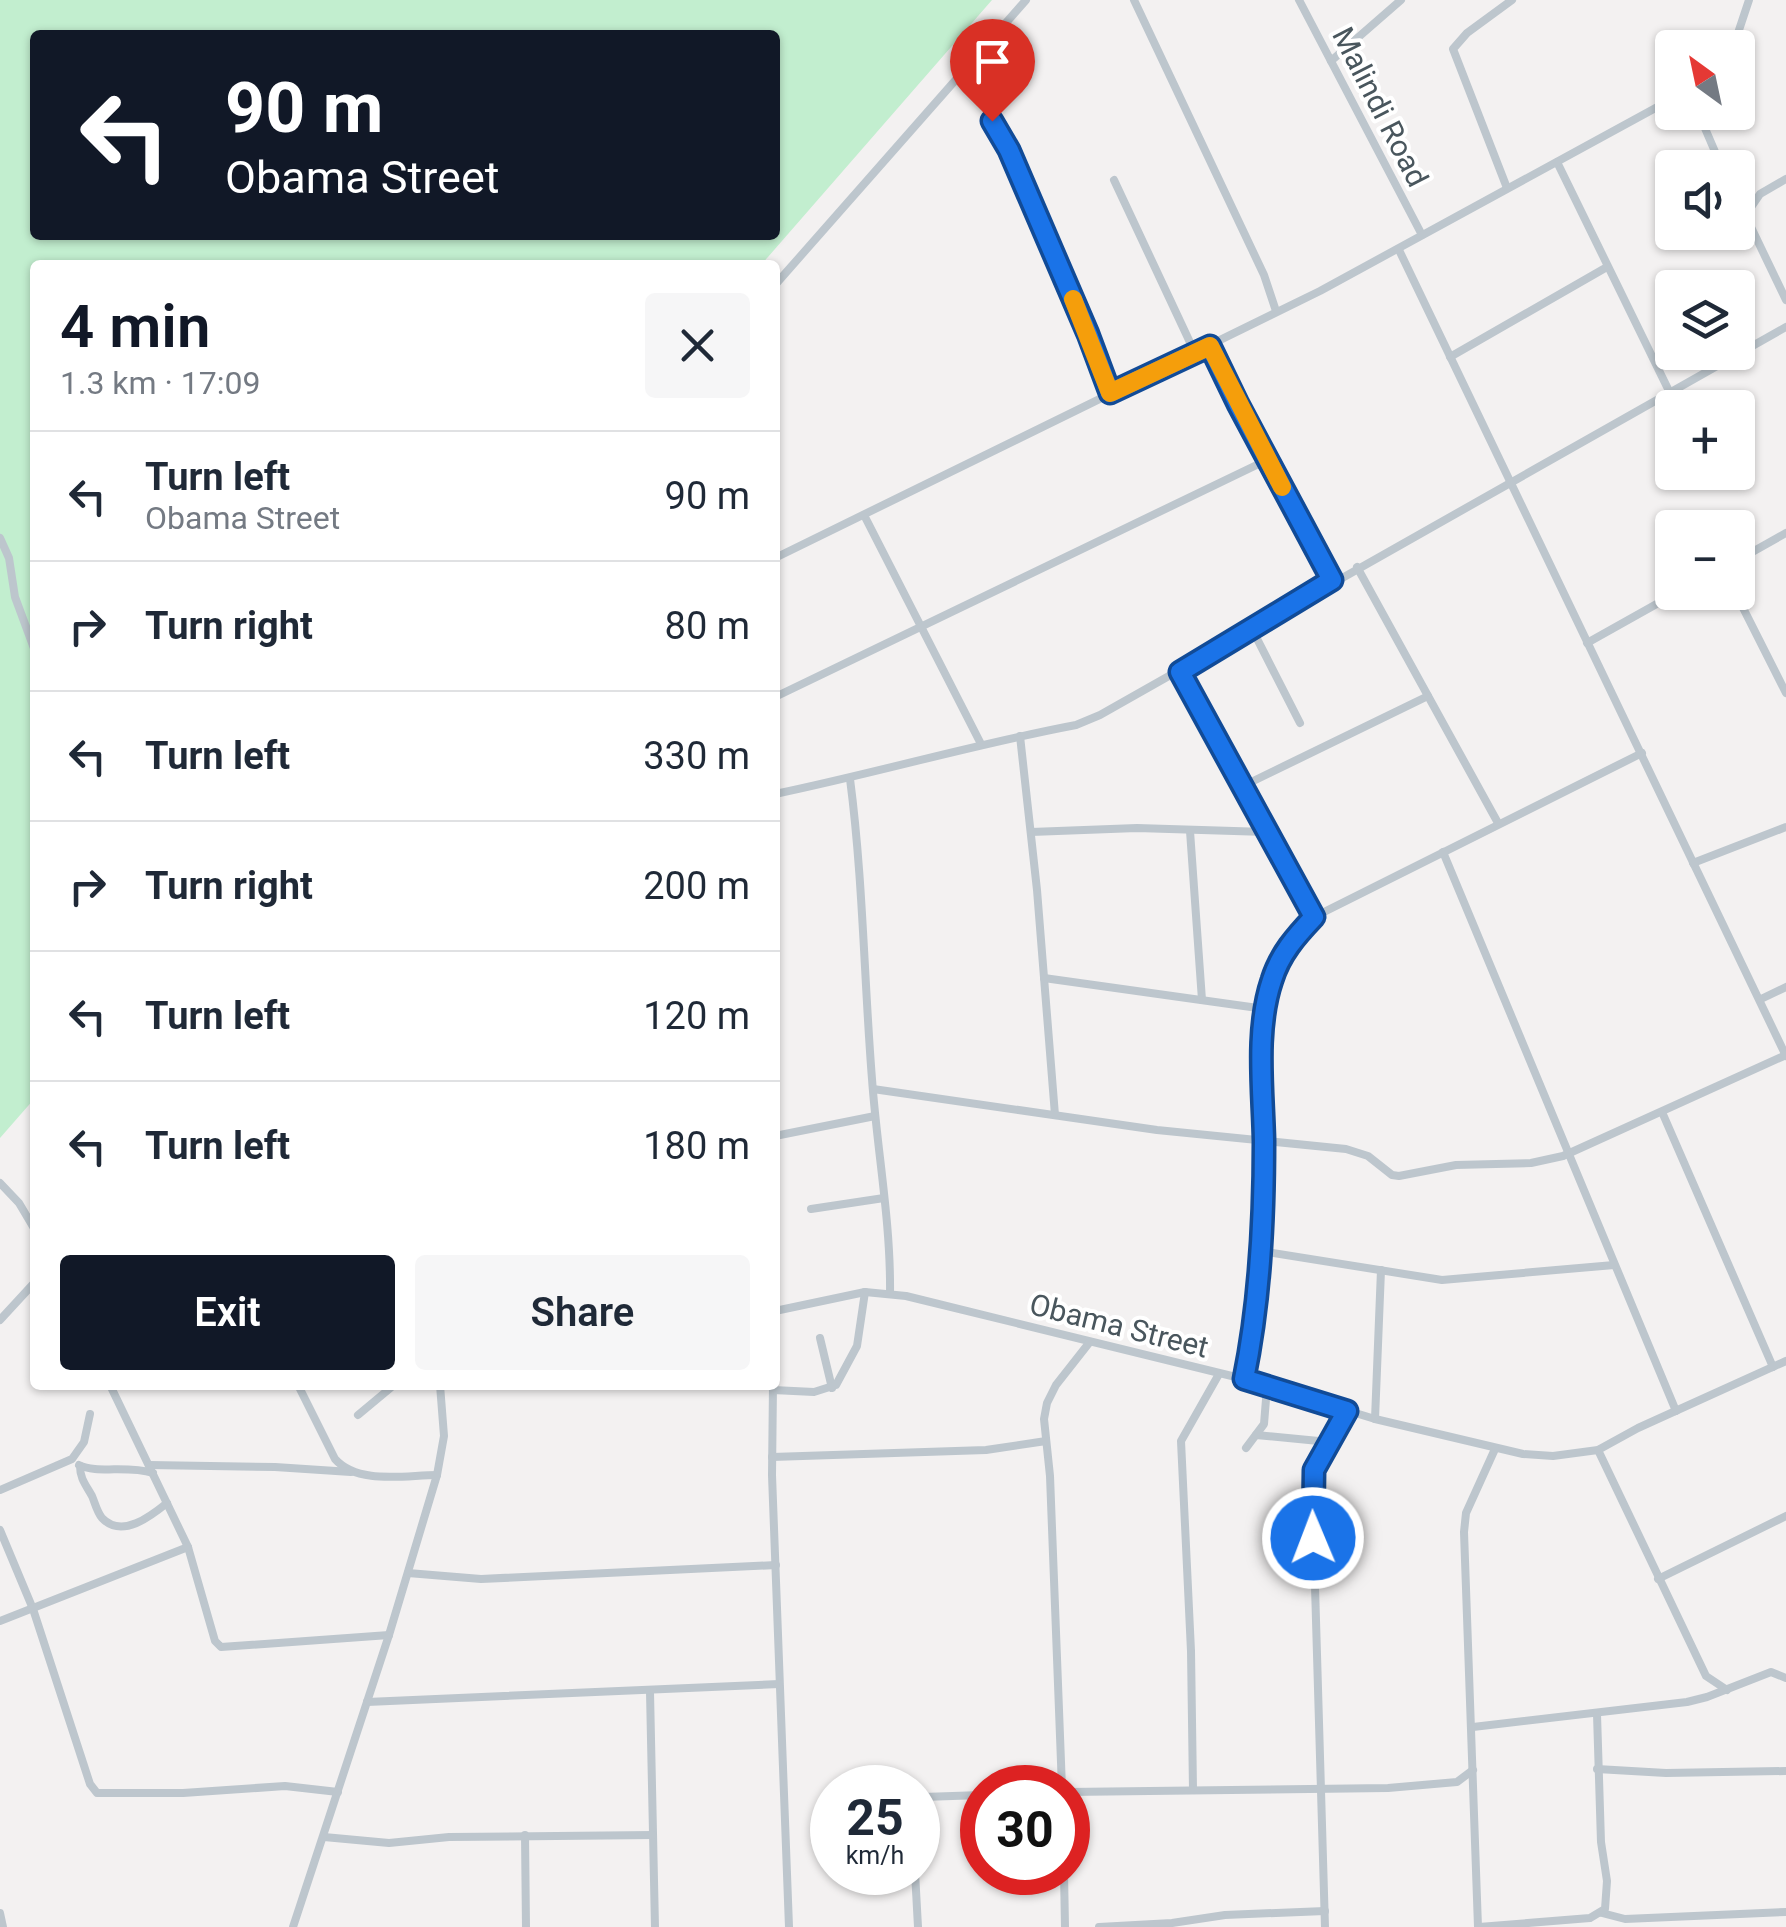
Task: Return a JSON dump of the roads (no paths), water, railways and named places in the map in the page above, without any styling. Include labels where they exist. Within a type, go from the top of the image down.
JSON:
[{"type":"street","points":[[780,280],[1026,0]]},
{"type":"street","points":[[1134,0],[1264,274],[1276,311]]},
{"type":"street","name":"Malindi Road","points":[[1299,0],[1422,235]]},
{"type":"street","points":[[1331,61],[1401,0]]},
{"type":"street","points":[[1508,188],[1453,49],[1467,33],[1512,0]]},
{"type":"street","points":[[1739,30],[1749,0]]},
{"type":"street","points":[[968,68],[1009,150],[1110,393]]},
{"type":"street","points":[[780,556],[1399,250],[1655,108]]},
{"type":"street","points":[[1557,162],[1668,390]]},
{"type":"street","points":[[1755,201],[1760,194],[1786,179]]},
{"type":"street","points":[[1114,180],[1195,353]]},
{"type":"street","points":[[1755,236],[1786,300]]},
{"type":"street","points":[[872,1089],[1264,1142],[1346,1149],[1368,1156],[1399,1176],[1456,1165],[1531,1163],[1570,1154],[1786,1055],[1399,250]]},
{"type":"street","points":[[1450,357],[1607,267]]},
{"type":"street","points":[[1675,390],[1786,326]]},
{"type":"street","points":[[1210,346],[1332,580]]},
{"type":"street","points":[[780,793],[1076,725],[1180,672],[1332,580],[1655,401]]},
{"type":"street","points":[[780,695],[1268,460]]},
{"type":"street","points":[[864,515],[981,744]]},
{"type":"street","points":[[1755,550],[1786,533]]},
{"type":"street","points":[[0,538],[30,638]]},
{"type":"street","points":[[1357,567],[1498,823]]},
{"type":"street","points":[[1587,643],[1655,605]]},
{"type":"street","points":[[1744,610],[1786,693]]},
{"type":"street","points":[[1251,627],[1300,723]]},
{"type":"street","points":[[1180,672],[1314,917]]},
{"type":"street","points":[[1243,786],[1428,696]]},
{"type":"street","points":[[1020,736],[1055,1115]]},
{"type":"street","points":[[1244,1379],[1256,1322],[1261,1251],[1265,1009],[1281,958],[1293,939],[1314,917],[1642,753]]},
{"type":"street","points":[[850,779],[860,856],[872,1089],[890,1250],[890,1294]]},
{"type":"street","points":[[1693,863],[1786,827]]},
{"type":"street","points":[[1031,832],[1137,828],[1266,832]]},
{"type":"street","points":[[1190,831],[1202,1000]]},
{"type":"street","points":[[1442,852],[1676,1410]]},
{"type":"street","points":[[1044,978],[1265,1009]]},
{"type":"street","points":[[1761,1000],[1786,987]]},
{"type":"street","points":[[1662,1112],[1773,1367]]},
{"type":"street","points":[[780,1135],[875,1116]]},
{"type":"street","points":[[0,1182],[30,1222]]},
{"type":"street","points":[[811,1210],[884,1198]]},
{"type":"street","points":[[1261,1251],[1442,1280],[1614,1265]]},
{"type":"street","points":[[1375,1419],[1380,1270]]},
{"type":"street","points":[[0,1320],[30,1287]]},
{"type":"street","points":[[780,1389],[814,1392],[832,1388],[844,1374],[856,1346],[865,1292]]},
{"type":"street","name":"Obama Street","points":[[780,1310],[865,1292],[890,1294],[1244,1379],[1495,1450],[1553,1456],[1598,1450],[1676,1410],[1786,1362]]},
{"type":"street","points":[[820,1338],[832,1388]]},
{"type":"street","points":[[1064,1765],[1047,1403],[1070,1364],[1088,1343]]},
{"type":"street","points":[[1193,1790],[1192,1651],[1182,1441],[1219,1374]]},
{"type":"street","points":[[1246,1448],[1267,1416],[1267,1387]]},
{"type":"street","points":[[112,1390],[188,1547],[215,1641],[222,1648],[389,1635]]},
{"type":"street","points":[[300,1390],[334,1459],[351,1472]]},
{"type":"street","points":[[358,1415],[388,1390]]},
{"type":"street","points":[[294,1927],[437,1475],[444,1436],[440,1390]]},
{"type":"street","points":[[773,1390],[789,1927]]},
{"type":"street","points":[[1325,1927],[1312,1484],[1314,1470],[1347,1411]]},
{"type":"street","points":[[0,1490],[72,1459],[84,1442],[90,1414]]},
{"type":"street","points":[[1256,1435],[1329,1442]]},
{"type":"street","points":[[772,1457],[986,1450],[1046,1440]]},
{"type":"street","points":[[1495,1450],[1466,1513],[1464,1532],[1479,1927],[1573,1920],[1602,1913],[1625,1920],[1786,1912]]},
{"type":"street","points":[[1598,1450],[1706,1676],[1727,1690]]},
{"type":"street","points":[[72,1459],[93,1470],[274,1467],[376,1476],[437,1475]]},
{"type":"street","points":[[80,1466],[82,1480],[99,1513],[109,1523],[137,1524],[167,1503]]},
{"type":"street","points":[[1658,1579],[1786,1516]]},
{"type":"street","points":[[0,1530],[5,1557],[33,1609],[81,1760],[98,1793],[183,1793],[284,1786],[338,1792]]},
{"type":"street","points":[[0,1622],[188,1547]]},
{"type":"street","points":[[408,1573],[482,1579],[776,1565]]},
{"type":"street","points":[[1473,1727],[1688,1702],[1770,1672],[1785,1676]]},
{"type":"street","points":[[366,1702],[779,1684]]},
{"type":"street","points":[[650,1692],[655,1927]]},
{"type":"street","points":[[1596,1714],[1601,1842],[1607,1880],[1602,1913]]},
{"type":"street","points":[[1090,1790],[1321,1791],[1457,1782],[1473,1770]]},
{"type":"street","points":[[1597,1770],[1666,1774],[1786,1770]]},
{"type":"street","points":[[324,1837],[389,1843],[448,1837],[653,1835]]},
{"type":"street","points":[[524,1836],[526,1927]]},
{"type":"street","points":[[916,1895],[918,1927]]},
{"type":"street","points":[[1064,1895],[1065,1927]]},
{"type":"street","points":[[1099,1927],[1225,1915],[1325,1911]]},
{"type":"street","points":[[0,1913],[3,1927]]},
{"type":"street","points":[[1722,1927],[1723,1914]]}]
